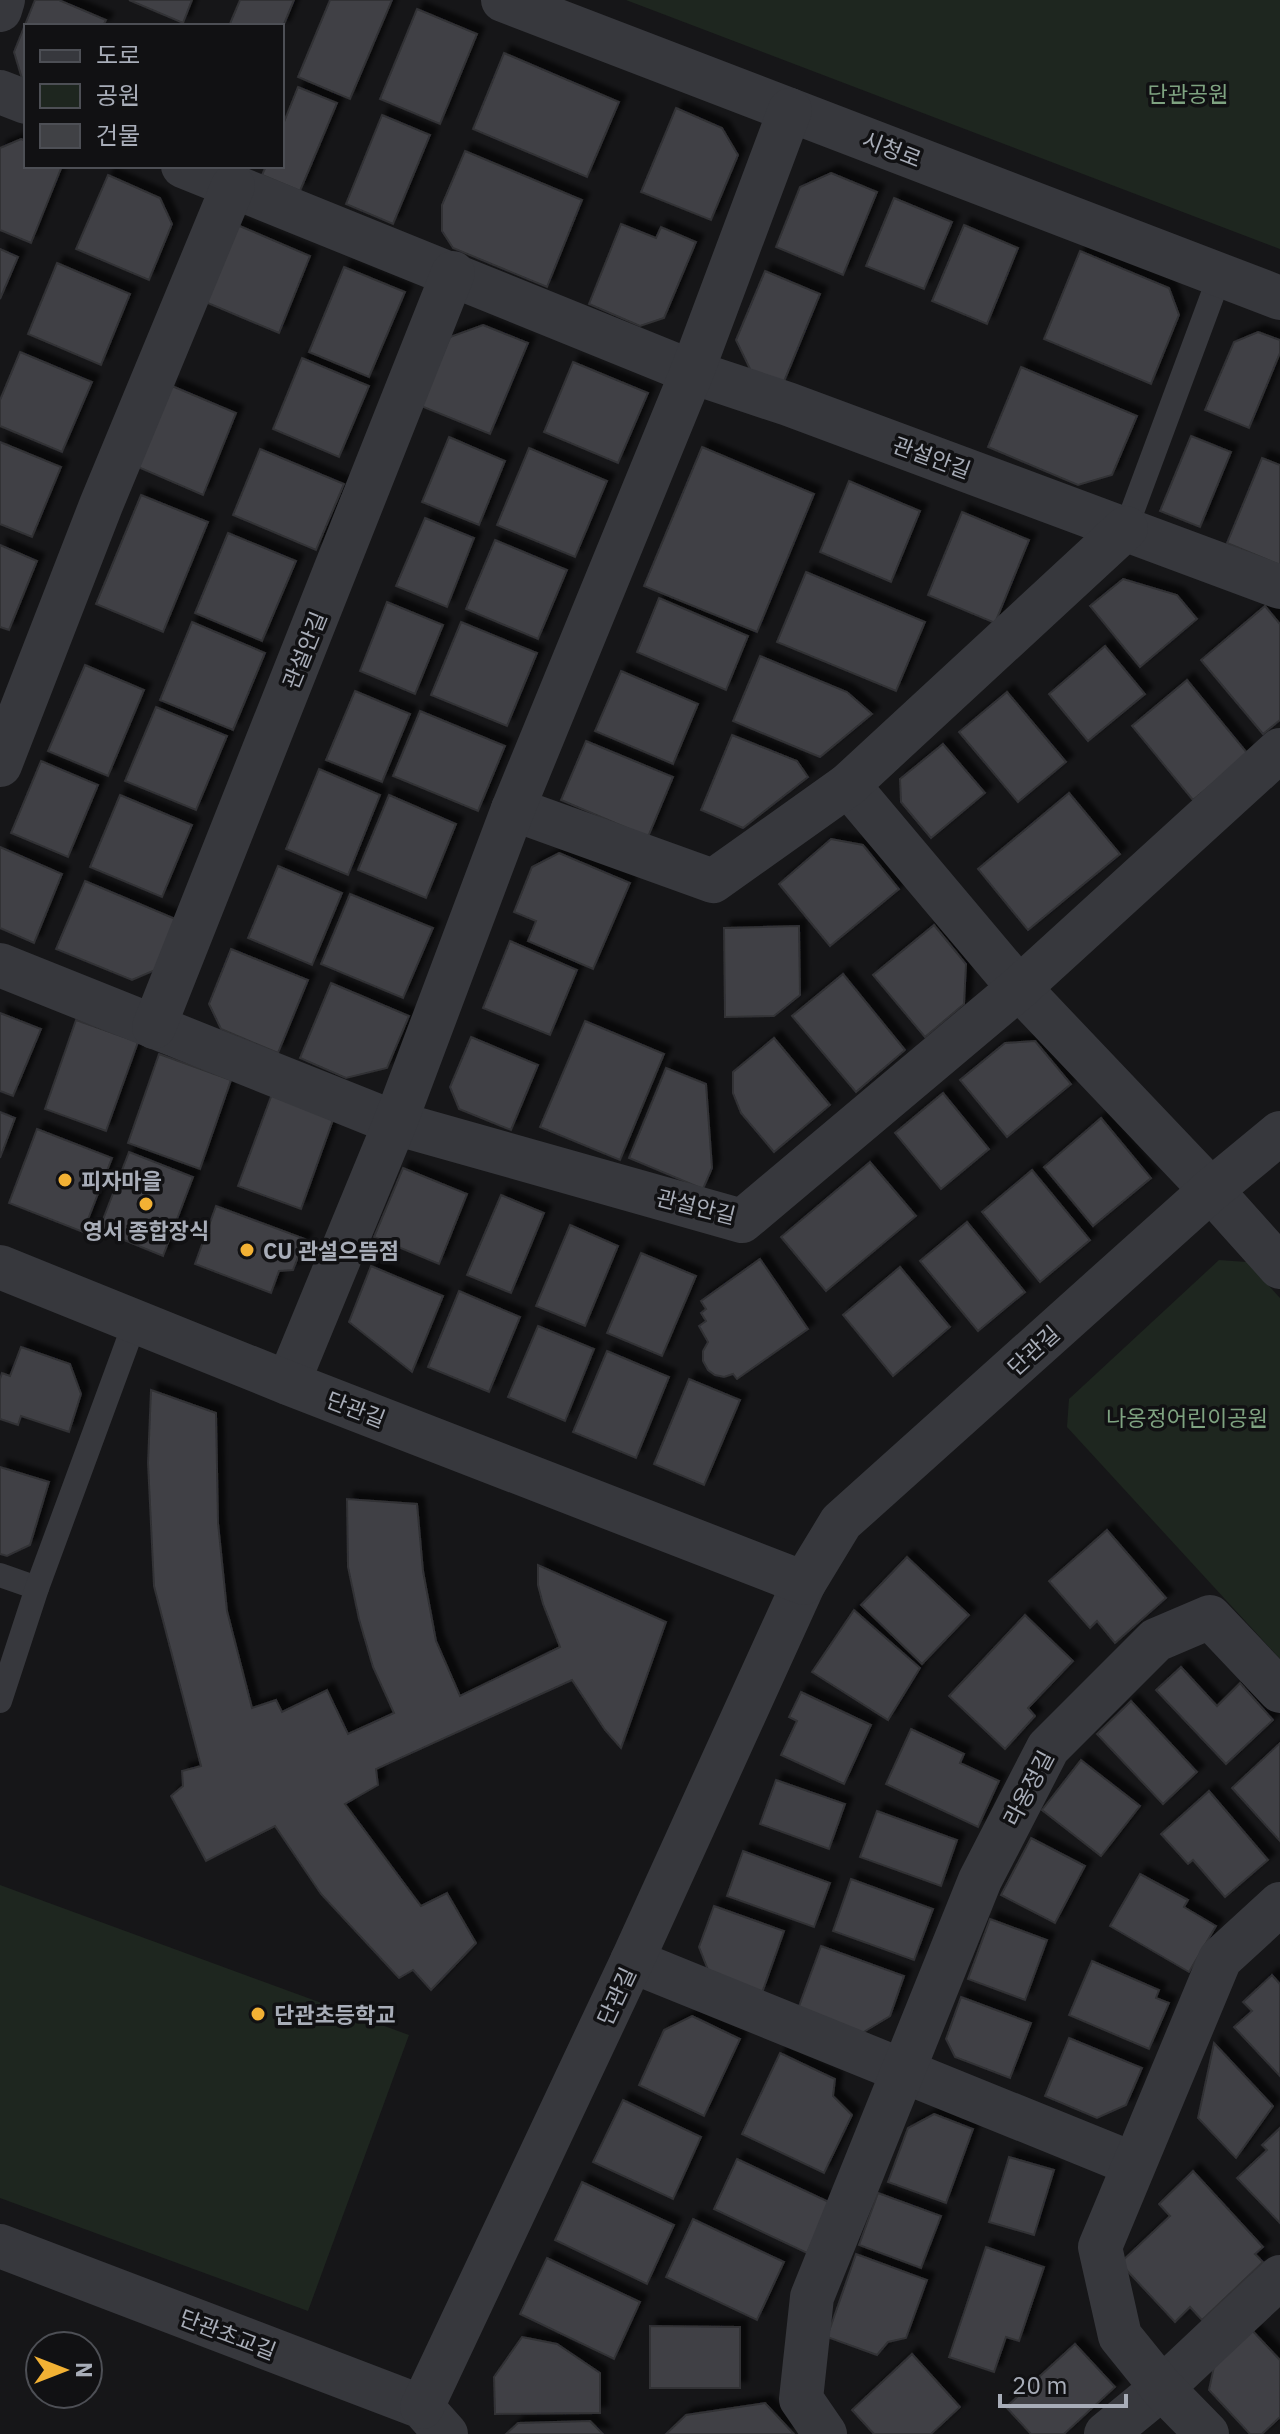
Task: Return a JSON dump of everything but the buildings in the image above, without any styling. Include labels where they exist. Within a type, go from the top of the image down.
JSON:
[{"type":"street","points":[[0,10],[3,0]]},
{"type":"street","name":"시청로","points":[[503,0],[1280,298]]},
{"type":"street","points":[[0,92],[24,101]]},
{"type":"street","points":[[288,1383],[395,1123],[513,809],[692,372],[790,110]]},
{"type":"street","name":"관설안길","points":[[188,168],[692,372],[788,404],[1280,587]]},
{"type":"street","points":[[0,765],[101,505],[233,186]]},
{"type":"street","name":"관설안길","points":[[154,1027],[453,273]]},
{"type":"street","points":[[513,809],[713,881],[848,785],[1126,528]]},
{"type":"street","name":"관설안길","points":[[0,965],[395,1123],[742,1221],[1019,988],[1280,750]]},
{"type":"street","points":[[848,785],[1019,988],[1280,1267]]},
{"type":"street","name":"단관길","points":[[434,2421],[632,1961],[804,1583],[841,1522],[1211,1190],[1280,1133]]},
{"type":"street","name":"단관길","points":[[0,1267],[288,1383],[804,1583]]},
{"type":"street","name":"라옹정길","points":[[825,2434],[801,2399],[812,2297],[980,1880],[1048,1748],[1156,1640],[1210,1617],[1280,1691]]},
{"type":"street","points":[[1207,2434],[1162,2388],[1120,2336],[1100,2247],[1220,1959],[1280,1904]]},
{"type":"street","points":[[632,1961],[1133,2164]]},
{"type":"street","name":"단관초교길","points":[[0,2246],[434,2421]]},
{"type":"street","points":[[1106,2434],[1162,2388],[1280,2277]]},
{"type":"lane","points":[[1126,528],[1220,275]]},
{"type":"lane","points":[[0,1701],[37,1588],[135,1322]]},
{"type":"lane","points":[[0,1575],[37,1588]]},
{"type":"green space","name":"단관공원","points":[[626,0],[1280,0],[1280,249]]},
{"type":"green space","name":"나옹정어린이공원","points":[[1219,1260],[1247,1262],[1280,1298],[1280,1659],[1067,1427],[1069,1399]]},
{"type":"green space","points":[[0,1885],[409,2035],[308,2311],[0,2198]]},
{"type":"place","name":"피자마을","points":[[65,1180]]},
{"type":"place","name":"영서 종합장식","points":[[146,1204]]},
{"type":"place","name":"CU 관설으뜸점","points":[[247,1250]]},
{"type":"place","name":"단관초등학교","points":[[258,2014]]}]
